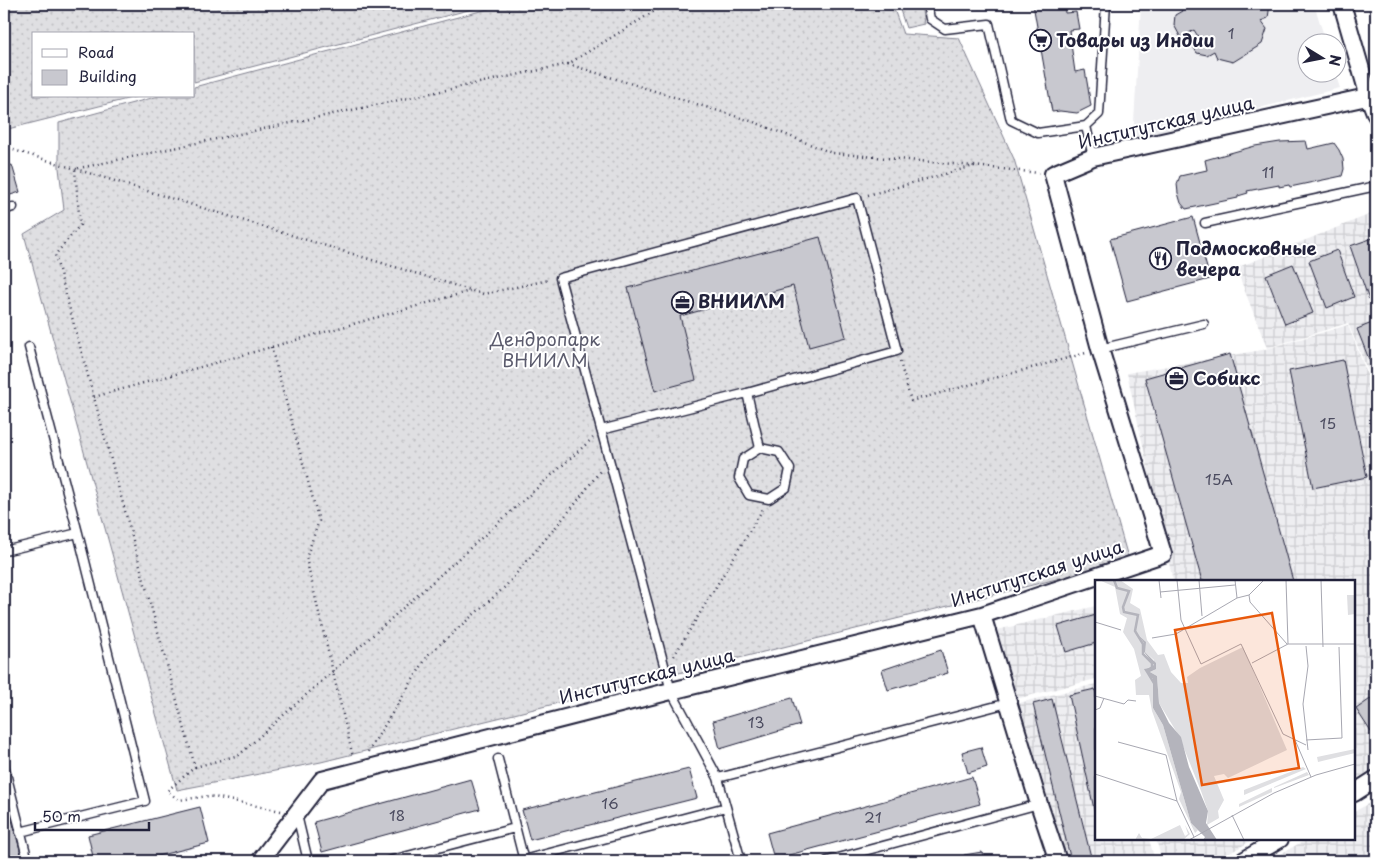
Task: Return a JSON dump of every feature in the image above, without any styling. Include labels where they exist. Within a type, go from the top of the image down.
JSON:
[{"type":"street","points":[[1342,4],[1376,114]]},
{"type":"street","name":"Институтская улица","points":[[260,861],[322,780],[671,691],[982,615],[1163,554],[1100,349],[1052,174],[1094,157],[1372,96]]},
{"type":"street","points":[[982,615],[1058,861]]},
{"type":"street","points":[[1355,792],[1376,779]]},
{"type":"street","points":[[1243,861],[1278,840]]},
{"type":"lane","points":[[927,4],[930,19],[945,29],[990,24],[1011,120],[1038,133],[1086,126],[1098,114],[1106,4]]},
{"type":"lane","points":[[1086,126],[1094,157]]},
{"type":"lane","points":[[1205,224],[1376,186]]},
{"type":"lane","points":[[601,430],[747,393],[898,351],[857,198],[560,278],[671,691],[718,778],[741,861]]},
{"type":"lane","points":[[4,210],[13,207]]},
{"type":"lane","points":[[1100,349],[1204,324]]},
{"type":"lane","points":[[20,832],[145,800],[29,347]]},
{"type":"lane","points":[[747,393],[760,448]]},
{"type":"lane","points":[[760,448],[779,452],[790,469],[786,488],[769,499],[749,495],[739,478],[743,458],[760,448]]},
{"type":"lane","points":[[4,551],[78,533]]},
{"type":"lane","points":[[718,778],[1008,703]]},
{"type":"lane","points":[[498,759],[524,860],[726,807]]},
{"type":"lane","points":[[4,765],[28,861]]},
{"type":"lane","points":[[826,861],[1039,804]]},
{"type":"lane","points":[[297,814],[308,861]]},
{"type":"lane","points":[[388,861],[515,828]]},
{"type":"path","points":[[75,169],[568,64],[666,4]]},
{"type":"path","points":[[568,64],[754,122],[832,153],[1052,174]]},
{"type":"path","points":[[4,147],[483,294],[560,278]]},
{"type":"path","points":[[857,198],[974,166]]},
{"type":"path","points":[[75,169],[80,226],[56,255],[195,767]]},
{"type":"path","points":[[94,397],[472,290]]},
{"type":"path","points":[[271,347],[319,521],[306,558],[356,771]]},
{"type":"path","points":[[898,351],[911,401],[1100,349]]},
{"type":"path","points":[[297,814],[209,796],[179,800],[167,791],[195,767],[239,755],[601,430]]},
{"type":"path","points":[[356,771],[429,654],[505,587],[576,503],[609,459]]},
{"type":"path","points":[[666,670],[769,499]]},
{"type":"shaded area","points":[[1141,4],[1314,4],[1323,32],[1298,32],[1298,82],[1338,82],[1340,88],[1133,139]]},
{"type":"shaded area","points":[[1376,212],[1376,391],[1348,323],[1267,348],[1236,268]]},
{"type":"shaded area","points":[[1348,325],[1376,397],[1376,767],[1355,779],[1355,580],[1173,580],[1127,373],[1262,350]]},
{"type":"shaded area","points":[[1095,606],[1095,679],[1016,699],[997,630]]},
{"type":"shaded area","points":[[1095,684],[1095,840],[1149,840],[1155,861],[1067,861],[1019,703]]},
{"type":"shaded area","points":[[1376,799],[1376,861],[1268,861],[1305,840],[1355,840],[1355,811]]},
{"type":"shaded area","points":[[1156,840],[1252,840],[1216,861],[1162,861]]},
{"type":"green space","points":[[4,4],[491,4],[195,82],[195,32],[32,32],[32,98],[131,98],[4,130]]},
{"type":"green space","name":"Дендропарк ВНИИЛМ","points":[[507,4],[892,4],[903,34],[959,38],[1014,159],[1129,561],[321,762],[177,790],[24,234],[64,210],[59,168],[59,123],[152,98],[195,98],[195,87]]},
{"type":"green space","points":[[898,4],[921,4],[924,24],[906,28]]},
{"type":"building","points":[[978,4],[1024,4],[978,8]]},
{"type":"building","points":[[1033,4],[1064,4],[1065,13],[1076,12],[1079,29],[1069,30],[1075,72],[1085,70],[1091,106],[1077,113],[1052,112]]},
{"type":"building","points":[[1179,4],[1270,4],[1268,18],[1261,21],[1267,29],[1262,44],[1233,62],[1217,58],[1214,51],[1207,55],[1197,53],[1191,43],[1199,38],[1194,30],[1181,38],[1174,25],[1175,15],[1182,11]]},
{"type":"building","points":[[1306,141],[1308,149],[1334,143],[1343,159],[1344,169],[1342,176],[1290,187],[1289,185],[1279,187],[1279,185],[1247,191],[1248,193],[1238,196],[1238,198],[1186,209],[1181,203],[1177,184],[1180,176],[1207,170],[1205,160],[1255,146],[1280,142]]},
{"type":"building","points":[[12,165],[20,192],[4,197],[4,167]]},
{"type":"building","name":"Подмосковные вечера","points":[[1193,217],[1210,279],[1127,301],[1110,239]]},
{"type":"building","name":"ВНИИЛМ","points":[[820,237],[846,337],[809,347],[793,286],[680,316],[696,380],[655,391],[628,288]]},
{"type":"building","points":[[1376,237],[1376,297],[1369,300],[1350,246]]},
{"type":"building","points":[[1337,250],[1354,297],[1327,308],[1309,261]]},
{"type":"building","points":[[1293,264],[1313,313],[1285,324],[1266,275]]},
{"type":"building","points":[[1372,323],[1376,334],[1376,377],[1357,329]]},
{"type":"building","points":[[1230,354],[1293,580],[1202,580],[1145,378]]},
{"type":"building","points":[[1343,360],[1367,477],[1313,488],[1289,371]]},
{"type":"building","points":[[1095,615],[1095,643],[1066,652],[1058,626]]},
{"type":"building","points":[[941,650],[948,673],[888,690],[882,670]]},
{"type":"building","points":[[1095,689],[1095,813],[1069,695]]},
{"type":"building","points":[[1376,695],[1376,729],[1371,732],[1356,709]]},
{"type":"building","points":[[792,698],[800,725],[720,749],[713,721]]},
{"type":"building","points":[[1052,699],[1092,861],[1071,861],[1033,704]]},
{"type":"building","points":[[981,747],[987,767],[968,773],[962,752]]},
{"type":"building","points":[[689,769],[697,798],[530,840],[522,810]]},
{"type":"building","points":[[972,777],[980,804],[774,859],[767,833]]},
{"type":"building","points":[[471,779],[480,809],[322,852],[314,822]]},
{"type":"building","points":[[4,789],[15,831],[23,861],[4,861]]},
{"type":"building","points":[[200,807],[209,843],[137,861],[94,861],[88,835]]},
{"type":"building","points":[[982,852],[984,861],[965,861],[964,855]]},
{"type":"place","name":"Товары из Индии","points":[[1040,41]]},
{"type":"place","name":"Подмосковные вечера","points":[[1160,259]]},
{"type":"place","name":"ВНИИЛМ","points":[[682,302]]},
{"type":"place","name":"Собикс","points":[[1177,379]]}]
